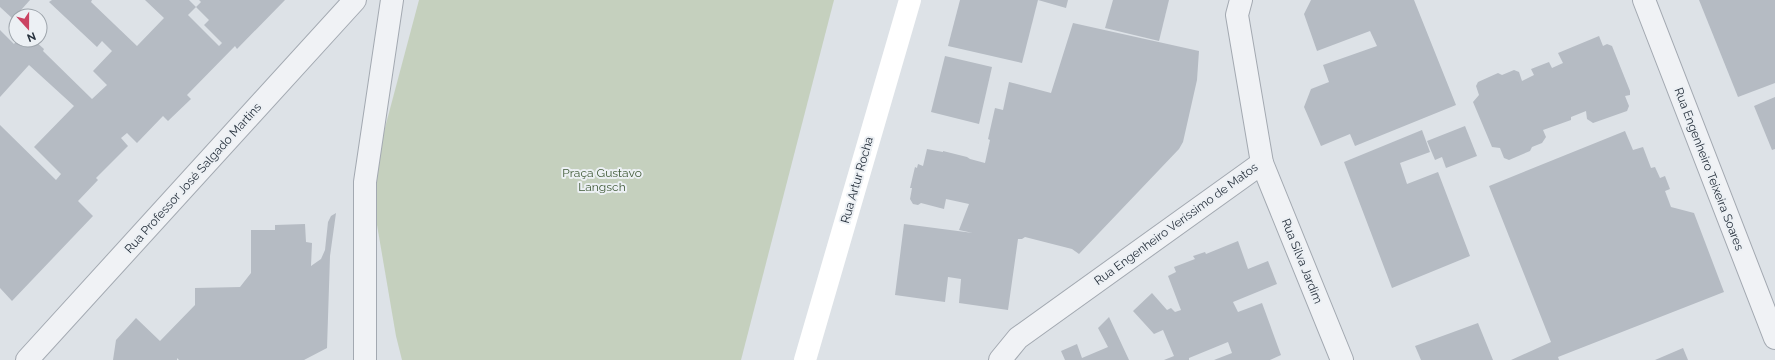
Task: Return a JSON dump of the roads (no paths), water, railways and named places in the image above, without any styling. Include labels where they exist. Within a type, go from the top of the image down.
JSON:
[{"type":"street","name":"Rua Professor José Salgado Martins","points":[[29,358],[355,0]]},
{"type":"street","points":[[365,360],[365,182],[392,0]]},
{"type":"street","name":"Rua Artur Rocha","points":[[805,360],[910,0]]},
{"type":"street","name":"Rua Engenheiro Veríssimo de Matos","points":[[1000,360],[1018,338],[1262,163],[1237,15],[1240,0]]},
{"type":"street","name":"Rua Engenheiro Teixeira Soares","points":[[1644,0],[1775,338]]},
{"type":"street","name":"Rua Silva Jardim","points":[[1262,163],[1342,360]]},
{"type":"park label","name":"Praça Gustavo Langsch","points":[[602,180]]}]
